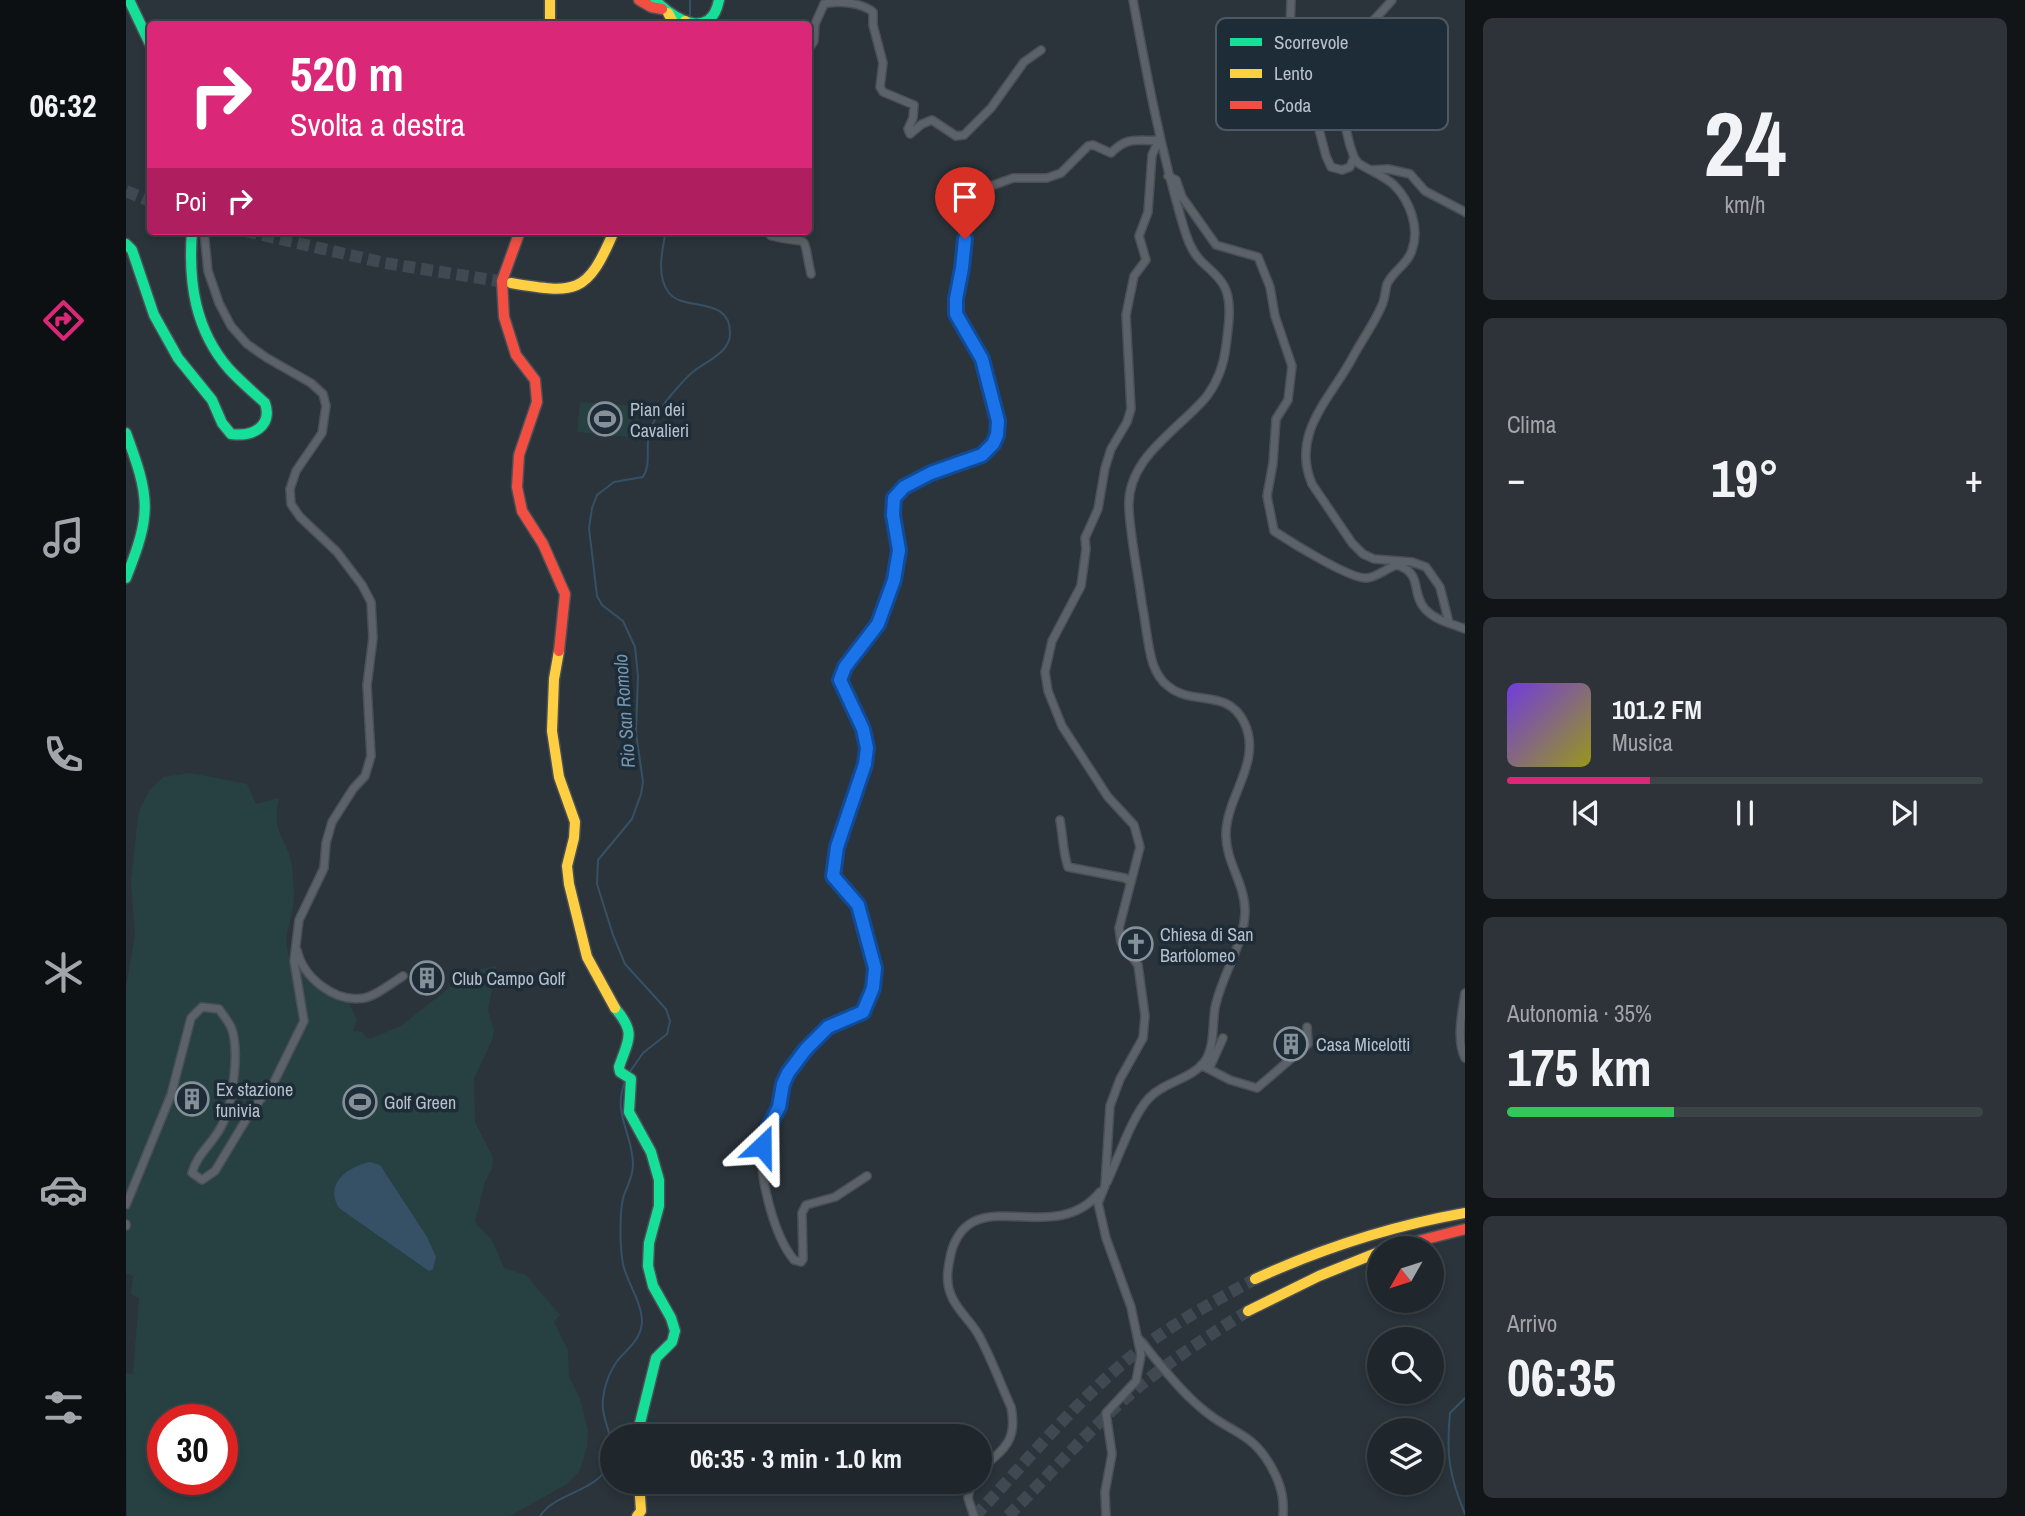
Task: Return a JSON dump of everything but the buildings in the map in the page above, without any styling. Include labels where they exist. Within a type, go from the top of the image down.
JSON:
[{"type":"main road","points":[[129,0],[147,38]]},
{"type":"main road","points":[[550,0],[550,21]]},
{"type":"main road","points":[[639,0],[658,6],[684,21]]},
{"type":"main road","points":[[698,21],[713,18],[719,8],[719,0]]},
{"type":"main road","points":[[126,244],[132,250],[154,315],[178,358],[212,400],[222,423],[231,434],[250,435],[264,425],[269,411],[265,403],[226,366],[213,349],[198,317],[190,287],[192,235]]},
{"type":"main road","points":[[511,283],[563,289],[580,286],[597,272],[612,235]]},
{"type":"main road","points":[[518,236],[502,281],[504,317],[516,355],[535,380],[537,402],[519,455],[517,488],[522,511],[543,544],[565,594],[562,635],[554,679],[552,731],[559,777],[575,822],[567,866],[569,884],[587,957],[611,1003],[626,1022],[630,1034],[619,1068],[620,1072],[631,1079],[629,1112],[651,1153],[659,1180],[659,1206],[649,1243],[648,1266],[653,1286],[671,1318],[675,1331],[672,1342],[656,1358],[640,1424]]},
{"type":"main road","points":[[126,433],[148,500],[147,522],[142,540],[126,578]]},
{"type":"main road","points":[[1255,1279],[1307,1255],[1365,1235],[1421,1220],[1465,1213]]},
{"type":"main road","points":[[1438,1236],[1465,1229]]},
{"type":"main road","points":[[1248,1311],[1319,1276],[1367,1257]]},
{"type":"main road","points":[[637,1516],[640,1511],[639,1494]]},
{"type":"street","points":[[1133,0],[1159,140],[1187,238],[1195,254],[1216,275],[1226,290],[1229,310],[1220,375],[1209,393],[1148,456],[1133,482],[1129,508],[1149,645],[1156,672],[1167,685],[1178,692],[1190,696],[1218,698],[1231,706],[1246,727],[1248,741],[1246,771],[1227,818],[1226,833],[1227,850],[1244,900],[1244,926],[1221,986],[1205,1067]]},
{"type":"street","points":[[1291,0],[1291,18]]},
{"type":"street","points":[[1377,18],[1392,0]]},
{"type":"street","points":[[812,44],[822,2],[860,5],[873,12],[873,25],[883,63],[880,87],[883,92],[914,105],[908,130],[910,134],[932,120],[956,136],[964,135],[991,108],[1024,62],[1041,50]]},
{"type":"street","points":[[1318,130],[1325,156],[1331,167],[1342,170],[1350,167],[1354,157]]},
{"type":"street","points":[[1347,130],[1349,144],[1358,163],[1394,185],[1405,198],[1414,218],[1412,251],[1400,270],[1391,278],[1382,305],[1348,366],[1315,416],[1308,433],[1307,474],[1352,543],[1363,554],[1400,564],[1413,574],[1421,604],[1427,612],[1465,629]]},
{"type":"street","points":[[867,1176],[835,1197],[806,1205],[802,1213],[803,1259],[801,1262],[794,1260],[783,1240],[765,1190],[762,1157],[765,1134],[779,1107],[788,1073],[806,1049],[828,1027],[863,1012],[875,977],[858,905],[833,876],[837,847],[865,764],[867,748],[863,729],[840,680],[841,673],[878,624],[894,580],[899,550],[893,515],[894,498],[904,487],[931,473],[982,455],[993,444],[998,431],[998,421],[982,359],[956,314],[965,223],[982,192],[1002,180],[1047,178],[1060,173],[1090,145],[1111,153],[1121,143],[1129,140],[1159,140]]},
{"type":"street","points":[[992,1460],[1003,1451],[1009,1441],[1013,1419],[1011,1407],[977,1333],[951,1297],[947,1284],[948,1268],[957,1235],[966,1225],[978,1219],[990,1216],[1055,1218],[1073,1212],[1096,1197],[1105,1186],[1110,1106],[1120,1079],[1143,1038],[1145,1016],[1138,965],[1121,942],[1119,928],[1140,847],[1135,825],[1108,797],[1062,726],[1048,691],[1045,672],[1052,640],[1081,586],[1085,538],[1098,509],[1111,449],[1127,422],[1131,408],[1126,315],[1134,276],[1146,260],[1139,236],[1148,212],[1152,155],[1159,140]]},
{"type":"street","points":[[1370,170],[1388,169],[1410,174],[1425,191],[1465,212]]},
{"type":"street","points":[[1168,176],[1176,180],[1182,197],[1216,245],[1258,257],[1270,287],[1275,316],[1292,366],[1288,400],[1276,419],[1273,463],[1266,496],[1275,531],[1355,576],[1370,577],[1400,564],[1412,562],[1426,568],[1433,575],[1444,599],[1449,622]]},
{"type":"street","points":[[126,1205],[171,1095],[191,1018],[202,1007],[219,1009],[231,1028],[236,1053],[234,1079],[223,1124],[195,1162],[192,1173],[202,1180],[215,1171],[250,1112],[274,1083],[304,1021],[294,961],[299,920],[324,868],[326,843],[332,822],[353,789],[365,776],[370,756],[367,698],[373,638],[371,602],[351,569],[300,517],[291,504],[290,489],[296,471],[322,433],[326,406],[323,394],[311,383],[247,344],[231,326],[219,303],[208,271],[204,235]]},
{"type":"street","points":[[770,235],[798,238],[805,242],[811,274]]},
{"type":"street","points":[[1060,820],[1064,858],[1068,867],[1125,878],[1131,882]]},
{"type":"street","points":[[296,946],[309,975],[325,989],[342,997],[365,999],[403,976]]},
{"type":"street","points":[[1465,993],[1460,1040],[1465,1058]]},
{"type":"street","points":[[1205,1067],[1230,1080],[1257,1088],[1308,1044],[1307,1027]]},
{"type":"street","points":[[1106,1516],[1105,1492],[1112,1454],[1106,1413],[1136,1381],[1141,1355],[1131,1307],[1100,1216],[1098,1202],[1148,1099],[1160,1089],[1205,1067],[1223,1038]]},
{"type":"street","points":[[1138,1338],[1201,1408],[1256,1444],[1282,1487],[1283,1516]]},
{"type":"street","points":[[969,1494],[974,1516]]},
{"type":"green space","name":"Pian dei Cavalieri","points":[[580,402],[633,406],[630,437],[577,432]]},
{"type":"green space","points":[[190,773],[247,784],[256,804],[279,798],[278,828],[290,857],[294,886],[287,938],[290,961],[299,963],[310,980],[320,989],[349,1003],[357,1020],[353,1031],[362,1032],[367,1038],[372,1038],[401,1026],[469,972],[496,966],[488,1011],[494,1029],[493,1038],[474,1079],[475,1122],[493,1158],[475,1222],[492,1240],[504,1268],[526,1275],[560,1315],[554,1322],[568,1350],[569,1376],[580,1399],[588,1431],[587,1447],[580,1470],[567,1484],[510,1516],[127,1516],[126,1373],[133,1374],[139,1298],[131,1294],[133,1276],[126,1273],[126,987],[135,936],[131,882],[138,816],[150,790],[163,777]]},
{"type":"water","points":[[370,1162],[380,1165],[427,1237],[436,1257],[433,1269],[429,1271],[339,1208],[334,1191],[340,1178],[353,1168]]},
{"type":"waterway","name":"Rio San Romolo","points":[[690,0],[690,15]]},
{"type":"waterway","name":"Rio San Romolo","points":[[629,1073],[643,1053],[667,1034],[670,1021],[666,1009],[625,964],[597,884],[598,860],[632,819],[643,782],[636,733],[638,676],[635,647],[623,621],[602,605],[597,596],[589,528],[597,495],[614,482],[643,477],[647,464],[649,434],[660,410],[688,376],[722,351],[730,334],[723,314],[706,306],[676,299],[665,287],[661,271],[665,235]]},
{"type":"waterway","name":"Rio San Romolo","points":[[540,1516],[556,1501],[596,1480],[610,1462],[611,1438],[603,1407],[605,1389],[615,1364],[634,1342],[641,1327],[641,1313],[625,1271],[621,1249],[622,1202],[633,1165],[621,1104],[625,1081]]},
{"type":"waterway","points":[[1465,1398],[1450,1413],[1448,1441],[1452,1476],[1465,1514]]},
{"type":"tunnel","points":[[126,191],[147,200]]},
{"type":"tunnel","points":[[262,235],[385,263],[511,283]]},
{"type":"tunnel","points":[[975,1516],[1071,1412],[1133,1355],[1177,1324],[1255,1279]]},
{"type":"tunnel","points":[[1008,1516],[1124,1399],[1168,1364],[1248,1311]]},
{"type":"traffic: fast","points":[[129,0],[147,38]]},
{"type":"traffic: fast","points":[[655,0],[685,21]]},
{"type":"traffic: fast","points":[[706,21],[715,13],[719,0]]},
{"type":"traffic: fast","points":[[126,244],[132,250],[154,315],[178,358],[212,400],[222,423],[231,434],[253,432],[259,429],[266,418],[265,403],[217,354],[201,322],[191,269],[192,235]]},
{"type":"traffic: fast","points":[[126,433],[140,474],[145,506],[140,537],[126,578]]},
{"type":"traffic: fast","points":[[615,1008],[626,1024],[629,1036],[619,1067],[620,1072],[631,1079],[629,1112],[651,1152],[659,1180],[659,1206],[649,1243],[648,1266],[653,1286],[671,1318],[675,1331],[672,1342],[656,1358],[640,1424]]},
{"type":"traffic: slow","points":[[550,0],[550,21]]},
{"type":"traffic: slow","points":[[668,13],[672,21]]},
{"type":"traffic: slow","points":[[511,283],[551,289],[577,285],[596,268],[612,235]]},
{"type":"traffic: slow","points":[[559,651],[554,679],[552,731],[559,777],[575,822],[567,866],[569,884],[587,957],[615,1008]]},
{"type":"traffic: slow","points":[[1255,1279],[1358,1239],[1465,1213]]},
{"type":"traffic: slow","points":[[1248,1311],[1319,1276],[1367,1257]]},
{"type":"traffic: slow","points":[[637,1516],[641,1511],[640,1494]]},
{"type":"traffic: jam","points":[[639,0],[651,7],[662,9]]},
{"type":"traffic: jam","points":[[519,235],[502,281],[504,317],[516,355],[535,380],[537,402],[519,455],[517,487],[522,511],[543,544],[565,594],[559,651]]},
{"type":"traffic: jam","points":[[1438,1236],[1465,1229]]},
{"type":"place","name":"Pian dei Cavalieri","points":[[605,419]]},
{"type":"place","name":"Chiesa di San Bartolomeo","points":[[1136,944]]},
{"type":"place","name":"Club Campo Golf","points":[[427,978]]},
{"type":"place","name":"Casa Micelotti","points":[[1291,1044]]},
{"type":"place","name":"Ex stazione funivia","points":[[192,1099]]},
{"type":"place","name":"Golf Green","points":[[360,1102]]},
{"type":"route","points":[[762,1146],[779,1107],[788,1073],[806,1049],[828,1027],[863,1012],[873,988],[875,968],[858,905],[833,876],[841,831],[865,764],[867,748],[863,729],[840,680],[845,667],[878,624],[894,580],[899,550],[892,506],[894,498],[904,487],[931,473],[982,455],[993,444],[998,431],[998,421],[982,359],[956,314],[965,239]]}]
